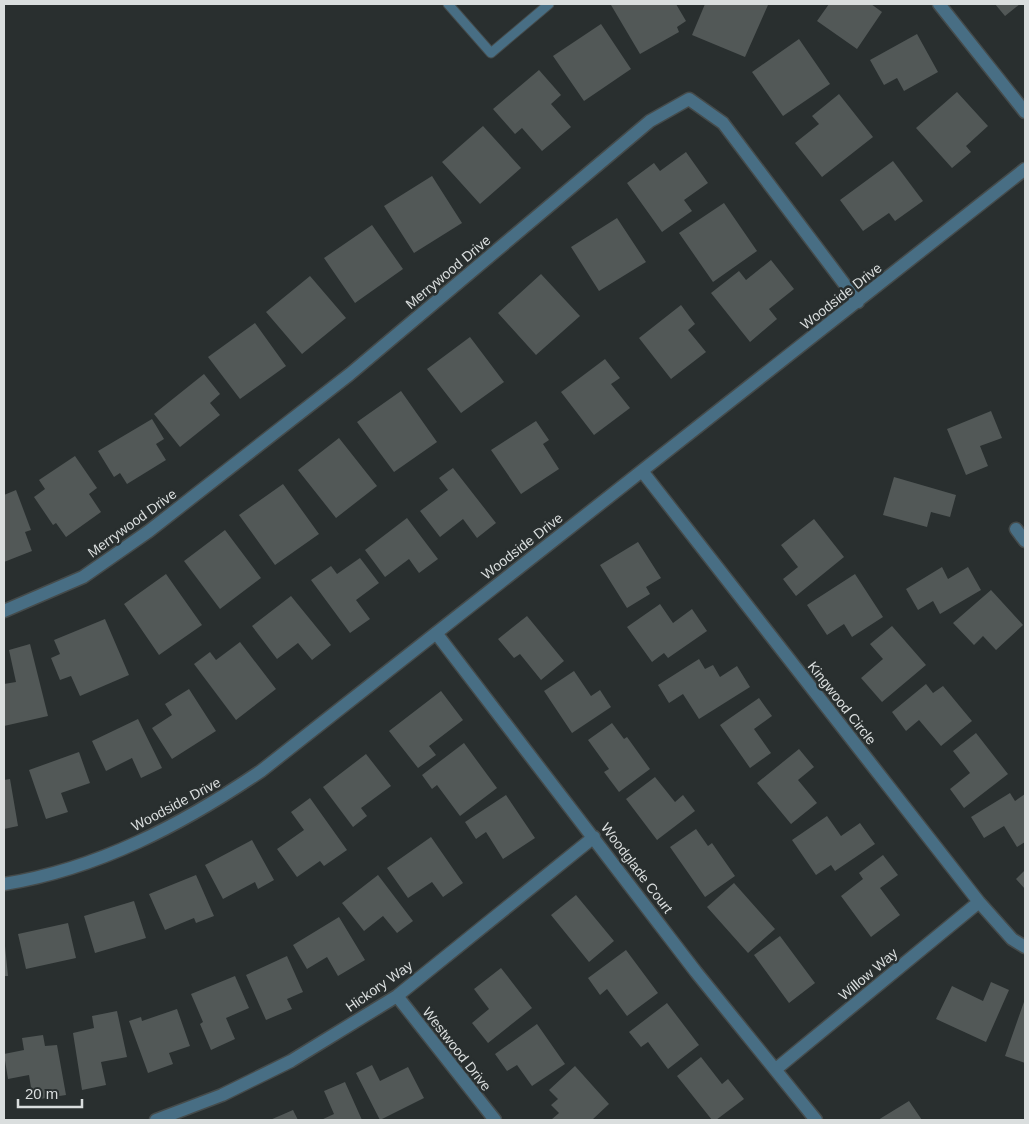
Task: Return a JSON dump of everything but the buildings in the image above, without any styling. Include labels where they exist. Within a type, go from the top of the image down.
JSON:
[{"type":"street","points":[[938,4],[1025,112]]},
{"type":"street","name":"Merrywood Drive","points":[[4,611],[83,577],[149,531],[350,374],[650,121],[690,99],[723,123],[858,302]]},
{"type":"street","name":"Woodside Drive","points":[[4,884],[58,872],[157,834],[212,805],[261,771],[1025,169]]},
{"type":"street","name":"Kingwood Circle","points":[[642,471],[979,902],[1012,940],[1025,947]]},
{"type":"street","points":[[1016,529],[1025,541]]},
{"type":"street","name":"Woodglade Court","points":[[436,633],[696,972],[816,1120]]},
{"type":"street","name":"Hickory Way","points":[[156,1120],[222,1095],[291,1061],[397,996],[594,837]]},
{"type":"street","name":"Willow Way","points":[[776,1069],[979,902]]},
{"type":"street","name":"Westwood Drive","points":[[397,996],[494,1120]]},
{"type":"lane","points":[[448,4],[491,53],[549,4]]}]
